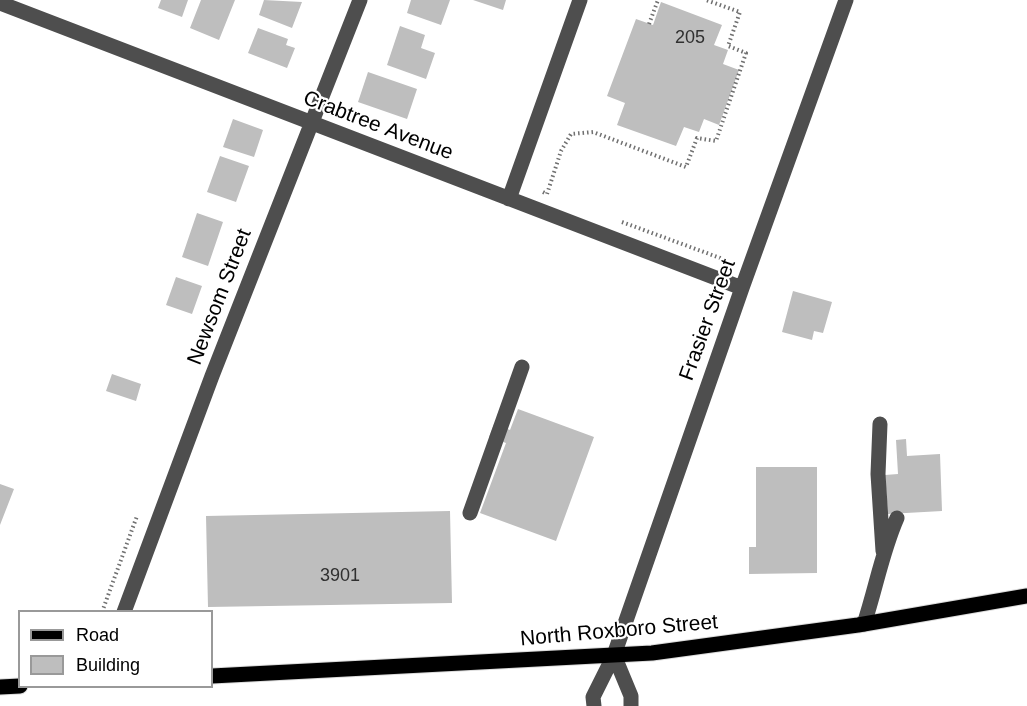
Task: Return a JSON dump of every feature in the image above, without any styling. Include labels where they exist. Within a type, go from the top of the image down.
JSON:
[{"type":"main road","name":"North Roxboro Street","points":[[213,676],[652,653],[864,624],[1027,596]]},
{"type":"main road","points":[[0,687],[18,686]]},
{"type":"street","name":"Newsom Street","points":[[125,610],[360,0]]},
{"type":"street","points":[[509,199],[580,0]]},
{"type":"street","name":"Frasier Street","points":[[594,706],[593,697],[614,656],[742,288],[846,0]]},
{"type":"street","name":"Crabtree Avenue","points":[[0,3],[742,288]]},
{"type":"street","points":[[470,513],[522,367]]},
{"type":"street","points":[[880,424],[878,474],[883,551]]},
{"type":"street","points":[[864,624],[875,591],[883,551],[897,518]]},
{"type":"street","points":[[614,656],[631,696],[632,706]]},
{"type":"path","points":[[650,24],[658,0]]},
{"type":"path","points":[[547,194],[561,151],[571,134],[593,132],[686,167],[697,138],[716,141],[746,53],[728,46],[740,12],[705,0]]},
{"type":"path","points":[[515,182],[558,198]]},
{"type":"path","points":[[613,218],[723,259]]},
{"type":"path","points":[[103,610],[137,516]]},
{"type":"building","points":[[161,0],[188,0],[182,17],[158,8]]},
{"type":"building","points":[[201,0],[235,0],[219,40],[190,28]]},
{"type":"building","points":[[264,0],[302,2],[292,28],[259,15]]},
{"type":"building","points":[[411,0],[450,0],[441,25],[407,13]]},
{"type":"building","points":[[473,0],[506,0],[503,10]]},
{"type":"building","points":[[661,2],[722,25],[714,45],[728,50],[723,64],[739,70],[719,125],[704,119],[699,132],[684,127],[676,146],[617,125],[625,103],[607,96],[636,19],[653,25]]},
{"type":"building","points":[[400,26],[425,35],[421,48],[435,53],[426,79],[387,65]]},
{"type":"building","points":[[258,28],[288,39],[286,45],[295,48],[287,68],[248,53]]},
{"type":"building","points":[[368,72],[417,89],[407,119],[358,102]]},
{"type":"building","points":[[233,119],[263,130],[254,157],[223,147]]},
{"type":"building","points":[[220,156],[249,166],[236,202],[207,192]]},
{"type":"building","points":[[197,213],[223,222],[208,266],[182,257]]},
{"type":"building","points":[[176,277],[202,286],[192,314],[166,305]]},
{"type":"building","points":[[793,291],[832,302],[823,333],[814,331],[812,340],[782,332]]},
{"type":"building","points":[[112,374],[141,384],[136,401],[106,391]]},
{"type":"building","points":[[518,409],[594,437],[556,541],[480,513],[506,443],[489,437],[494,424],[510,430]]},
{"type":"building","points":[[906,439],[907,456],[940,454],[942,511],[888,514],[885,475],[898,474],[896,440]]},
{"type":"building","points":[[756,467],[817,467],[817,573],[749,574],[749,547],[756,547]]},
{"type":"building","points":[[0,484],[14,489],[0,525]]},
{"type":"building","points":[[450,511],[452,603],[208,607],[206,516]]}]
